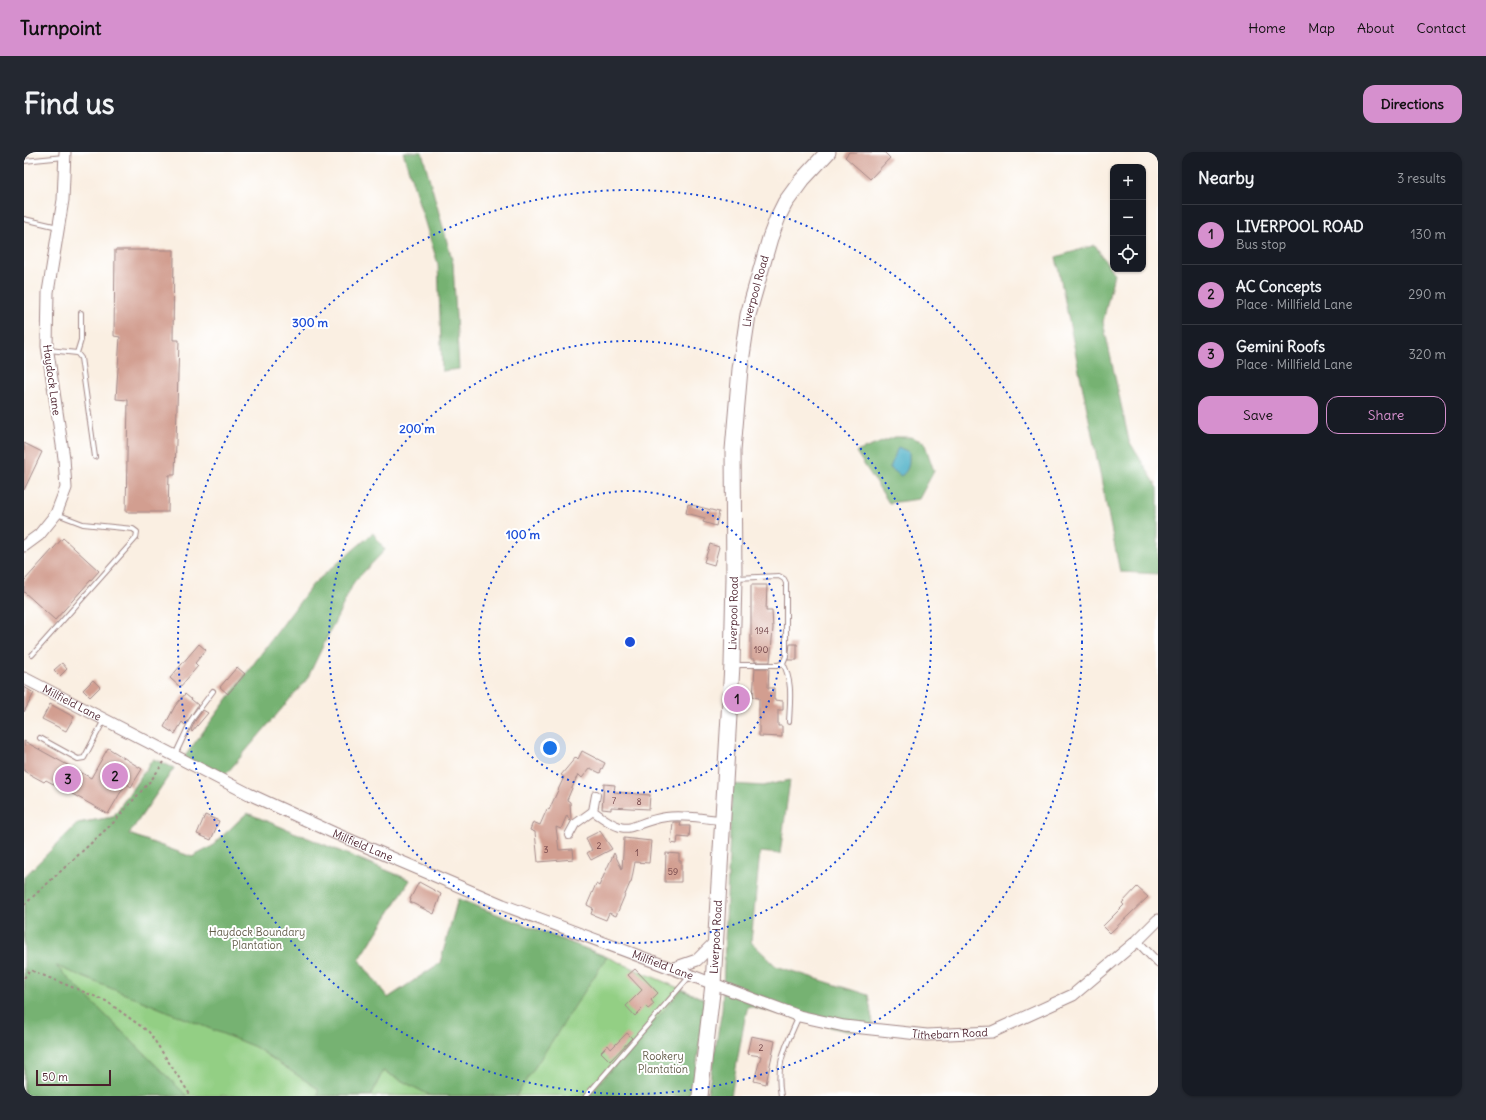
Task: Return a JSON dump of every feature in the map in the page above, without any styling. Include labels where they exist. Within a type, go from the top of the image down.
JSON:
[{"type":"highway","name":"Liverpool Road","points":[[700,1096],[713,984],[732,665],[734,578],[733,450],[740,369],[748,315],[766,252],[778,217],[797,186],[828,152]]},
{"type":"street","name":"Haydock Lane","points":[[24,546],[39,535],[56,514],[66,488],[64,458],[47,350],[48,292],[63,200],[65,155]]},
{"type":"street","name":"Millfield Lane","points":[[24,678],[248,794],[334,833],[503,905],[691,974],[713,984]]},
{"type":"street","points":[[568,836],[575,824],[593,811],[596,795]]},
{"type":"street","points":[[593,811],[611,824],[626,829],[667,817],[722,820]]},
{"type":"street","name":"Tithebarn Road","points":[[713,984],[799,1016],[844,1026],[927,1035],[992,1032],[1073,995],[1158,920]]},
{"type":"street","points":[[1137,940],[1158,963]]},
{"type":"street","points":[[674,968],[697,960],[715,942]]},
{"type":"lane","points":[[24,162],[65,155]]},
{"type":"lane","points":[[24,219],[58,227]]},
{"type":"lane","points":[[81,313],[81,340],[77,353],[82,362],[95,457]]},
{"type":"lane","points":[[47,350],[77,353]]},
{"type":"lane","points":[[32,655],[136,538],[137,532],[133,529],[83,524],[56,514]]},
{"type":"lane","points":[[734,578],[779,576],[784,579],[786,583],[786,656],[783,663],[789,675],[791,689],[789,722]]},
{"type":"lane","points":[[732,665],[783,663]]},
{"type":"lane","points":[[171,755],[192,720],[213,691]]},
{"type":"lane","points":[[40,738],[78,759],[84,758],[104,720]]},
{"type":"lane","points":[[586,1096],[691,974]]},
{"type":"lane","points":[[781,1096],[779,1085],[780,1060],[799,1016]]},
{"type":"path","points":[[24,905],[114,822],[171,755]]},
{"type":"path","points":[[24,978],[30,970],[106,1001],[149,1032],[191,1096]]},
{"type":"green space","points":[[403,152],[422,152],[453,263],[459,369],[442,371],[438,264]]},
{"type":"green space","points":[[1095,245],[1110,268],[1110,272],[1113,272],[1114,274],[1103,322],[1129,441],[1158,488],[1158,574],[1120,572],[1056,257]]},
{"type":"green space","points":[[895,437],[910,437],[924,442],[934,471],[919,499],[889,503],[856,452]]},
{"type":"green space","points":[[373,533],[385,550],[354,582],[307,679],[221,780],[182,760],[313,584]]},
{"type":"green space","name":"Haydock Boundary Plantation","points":[[153,759],[174,768],[129,834],[192,857],[211,847],[247,813],[410,880],[359,960],[388,998],[440,963],[458,899],[607,957],[706,1000],[692,1096],[24,1096],[24,877],[78,823],[113,817]]},
{"type":"green space","name":"Haydock Boundary Plantation","points":[[153,759],[174,768],[129,834],[192,857],[211,847],[247,813],[410,880],[359,960],[388,998],[440,963],[458,899],[607,957],[516,1096],[431,1096],[383,1071],[371,1096],[318,1096],[318,1089],[255,1047],[56,966],[187,1096],[24,1096],[24,877],[78,823],[113,817]]},
{"type":"green space","points":[[790,780],[780,854],[760,852],[751,942],[776,966],[868,995],[874,1030],[846,1031],[748,1006],[731,1096],[707,1096],[722,1010],[732,784],[763,786]]},
{"type":"green space","name":"Rookery Plantation","points":[[682,990],[706,1000],[692,1096],[588,1096]]},
{"type":"water","points":[[898,447],[909,452],[909,462],[906,471],[901,476],[890,468]]},
{"type":"building","points":[[849,152],[884,152],[890,158],[870,179],[845,157]]},
{"type":"building","points":[[115,250],[174,250],[173,340],[179,340],[175,475],[169,475],[168,512],[126,512],[128,400],[116,399],[120,337],[114,336]]},
{"type":"building","points":[[24,443],[42,452],[24,490]]},
{"type":"building","points":[[688,504],[719,512],[716,526],[703,522],[705,518],[686,513]]},
{"type":"building","points":[[63,538],[99,571],[55,620],[24,592],[24,581]]},
{"type":"building","points":[[710,544],[719,547],[714,565],[704,562]]},
{"type":"building","points":[[751,585],[767,585],[766,611],[772,611],[773,628],[770,662],[755,662],[755,659],[751,659]]},
{"type":"building","points":[[199,644],[206,650],[195,663],[198,666],[180,687],[170,678]]},
{"type":"building","points":[[790,644],[797,644],[797,660],[788,660]]},
{"type":"building","points":[[62,663],[67,669],[60,676],[54,670]]},
{"type":"building","points":[[237,667],[245,674],[228,694],[220,687]]},
{"type":"building","points":[[755,668],[769,668],[768,688],[774,688],[774,700],[783,701],[783,710],[778,710],[778,726],[782,726],[782,737],[759,736],[759,698],[753,697]]},
{"type":"building","points":[[93,680],[100,687],[90,697],[83,690]]},
{"type":"building","points":[[24,687],[34,693],[24,712]]},
{"type":"building","points":[[185,694],[198,705],[185,725],[182,722],[175,734],[164,727],[175,706]]},
{"type":"building","points":[[50,704],[74,717],[66,731],[42,719]]},
{"type":"building","points":[[203,710],[208,713],[192,732],[191,730],[195,721]]},
{"type":"building","points":[[24,741],[91,778],[108,748],[142,769],[131,787],[126,783],[108,814],[46,780],[44,782],[24,771]]},
{"type":"building","points":[[582,751],[605,763],[600,773],[590,768],[582,778],[578,774],[567,800],[570,802],[571,820],[570,821],[567,815],[561,829],[556,827],[559,850],[573,849],[574,859],[538,862],[535,832],[530,830],[533,822],[540,825],[547,809],[549,810],[564,777],[561,775],[576,757],[578,759]]},
{"type":"building","points":[[604,784],[615,785],[614,792],[650,795],[649,809],[611,807],[611,810],[602,809]]},
{"type":"building","points":[[205,815],[219,821],[211,840],[197,834]]},
{"type":"building","points":[[673,822],[681,822],[680,826],[690,826],[689,838],[678,837],[677,844],[671,843]]},
{"type":"building","points":[[600,831],[612,849],[591,860],[587,853],[592,850],[586,838]]},
{"type":"building","points":[[624,838],[651,841],[649,863],[635,862],[631,883],[616,916],[609,913],[606,920],[591,914],[593,908],[587,905],[596,884],[599,886],[614,853],[622,869]]},
{"type":"building","points":[[666,853],[679,854],[679,861],[681,861],[681,882],[665,882]]},
{"type":"building","points":[[419,882],[441,894],[434,914],[410,902],[410,899]]},
{"type":"building","points":[[1137,887],[1148,897],[1110,933],[1103,926],[1124,905],[1122,903]]},
{"type":"building","points":[[635,969],[658,993],[651,1000],[654,1004],[648,1009],[645,1006],[635,1016],[626,1006],[642,990],[628,975]]},
{"type":"building","points":[[627,1033],[632,1038],[610,1061],[601,1052],[608,1045],[611,1049]]},
{"type":"building","points":[[751,1036],[775,1041],[766,1084],[754,1081],[761,1056],[747,1054]]},
{"type":"place","name":"LIVERPOOL ROAD","points":[[737,699]]},
{"type":"place","name":"AC Concepts","points":[[115,776]]},
{"type":"place","name":"Gemini Roofs","points":[[68,779]]}]
